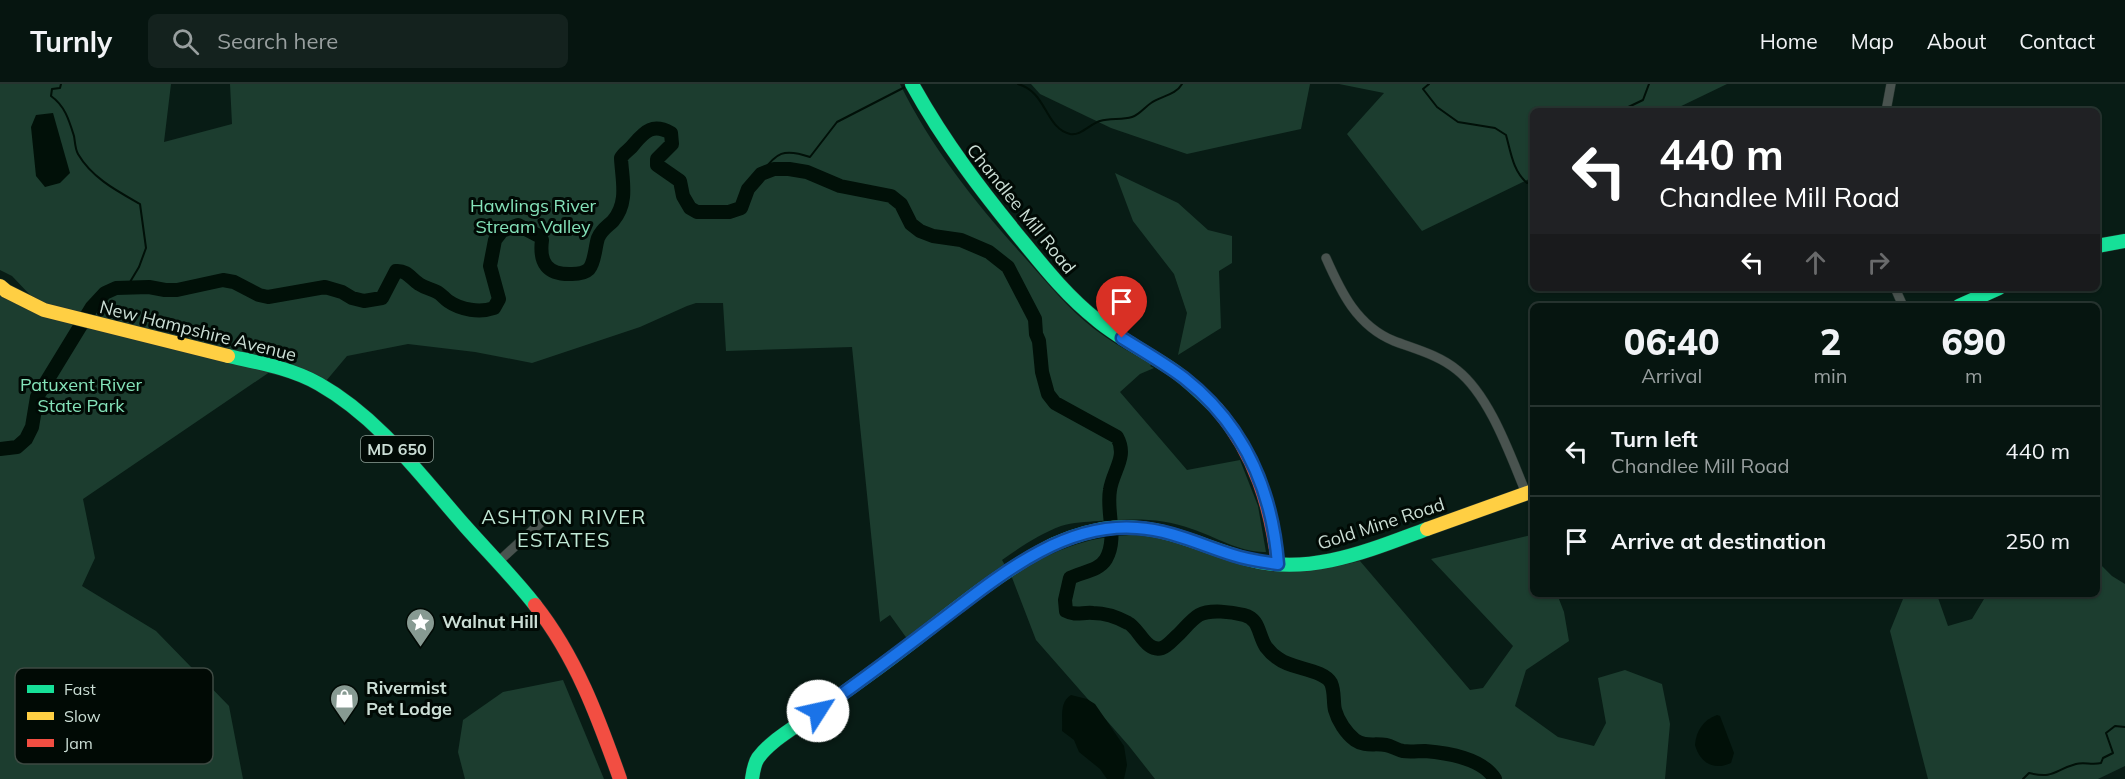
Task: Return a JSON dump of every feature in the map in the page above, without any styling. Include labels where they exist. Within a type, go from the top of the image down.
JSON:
[{"type":"street","points":[[1887,108],[1891,84]]},
{"type":"street","name":"Chandlee Mill Road","points":[[914,88],[947,146],[971,178],[1073,299],[1105,327],[1185,379],[1229,423],[1248,452],[1267,497],[1274,526],[1278,564]]},
{"type":"street","points":[[2100,245],[2125,241]]},
{"type":"street","points":[[1326,258],[1346,300],[1367,324],[1390,339],[1441,359],[1471,383],[1491,416],[1530,492]]},
{"type":"street","name":"New Hampshire Avenue","points":[[0,286],[44,310],[274,366],[327,387],[351,405],[376,427],[531,600],[572,660],[591,702],[620,779]]},
{"type":"street","points":[[1966,303],[1992,291]]},
{"type":"street","name":"Gold Mine Road","points":[[752,779],[755,763],[767,748],[992,583],[1050,546],[1075,536],[1103,529],[1124,527],[1163,531],[1233,555],[1278,564],[1315,564],[1341,559],[1530,492]]},
{"type":"street","points":[[498,562],[548,516]]},
{"type":"green space","name":"Hawlings River Stream Valley","points":[[0,84],[171,84],[164,142],[232,124],[230,84],[900,84],[926,131],[957,176],[990,218],[1050,286],[1093,328],[1114,343],[1152,364],[1150,366],[1154,368],[1140,374],[1120,392],[1187,470],[1240,460],[1258,506],[1266,552],[1247,550],[1168,522],[1122,520],[1066,525],[1038,537],[1002,560],[1006,567],[908,640],[890,615],[880,622],[852,347],[726,351],[723,303],[696,303],[640,327],[532,363],[475,352],[408,344],[347,356],[326,381],[283,363],[83,499],[95,558],[82,586],[156,631],[192,668],[15,668],[15,764],[213,764],[213,690],[229,706],[243,779],[0,779],[0,286],[31,296],[12,276],[0,270]]},
{"type":"green space","points":[[1031,84],[1310,84],[1301,129],[1187,154],[1111,128],[1040,94]]},
{"type":"green space","points":[[1339,84],[1727,84],[1677,108],[1530,108],[1530,178],[1422,231],[1347,134],[1384,93]]},
{"type":"green space","points":[[1115,173],[1178,203],[1208,230],[1232,236],[1232,263],[1219,271],[1221,328],[1178,355],[1187,313],[1174,274],[1133,221]]},
{"type":"green space","points":[[1530,535],[1530,597],[1558,597],[1564,612],[1569,641],[1526,670],[1515,706],[1558,737],[1594,746],[1606,723],[1598,678],[1625,670],[1662,684],[1670,724],[1665,779],[1155,779],[1036,640],[1011,575],[1067,547],[1112,537],[1150,536],[1190,546],[1250,566],[1278,570],[1305,570],[1360,561],[1470,690],[1483,688],[1513,646],[1431,559]]},
{"type":"green space","points":[[2100,564],[2112,576],[2125,584],[2125,766],[2098,779],[1928,779],[1890,631],[1904,597],[1938,597],[1948,626],[1972,619],[1985,597],[2100,597]]},
{"type":"green space","points":[[563,680],[604,779],[465,779],[458,752],[463,720],[503,692]]},
{"type":"shaded area","points":[[53,113],[70,173],[60,183],[45,187],[36,176],[31,127],[36,115]]},
{"type":"shaded area","points":[[1071,695],[1087,699],[1095,704],[1124,746],[1127,765],[1124,779],[1107,779],[1100,769],[1079,752],[1074,740],[1062,731],[1063,706]]},
{"type":"shaded area","points":[[1717,715],[1720,716],[1734,753],[1731,763],[1713,766],[1700,757],[1695,745],[1701,727]]},
{"type":"waterway","points":[[61,84],[60,88],[52,89],[51,96],[66,114],[78,154],[98,177],[140,204],[146,248],[139,267],[127,287]]},
{"type":"waterway","points":[[1018,84],[1035,94],[1055,125],[1070,134],[1082,132],[1100,121],[1135,116],[1151,103],[1176,91],[1182,84]]},
{"type":"waterway","points":[[1429,84],[1423,89],[1437,107],[1458,122],[1495,128],[1506,135],[1519,173],[1527,183],[1530,182]]},
{"type":"waterway","points":[[1626,108],[1643,100],[1649,84]]},
{"type":"waterway","points":[[761,174],[771,161],[781,154],[793,153],[810,157],[837,122],[907,86]]},
{"type":"waterway","points":[[0,449],[17,447],[26,439],[32,427],[37,397],[92,307],[105,293],[116,288],[149,287],[177,290],[223,280],[234,282],[259,295],[268,297],[325,287],[364,301],[382,298],[396,271],[400,271],[459,307],[489,310],[494,308],[499,299],[490,266],[495,240],[502,231],[518,225],[539,236],[542,240],[544,261],[551,270],[563,274],[577,274],[586,271],[593,262],[600,235],[613,221],[621,206],[623,199],[621,158],[646,132],[654,129],[665,130],[671,133],[672,144],[657,159],[657,165],[680,181],[683,196],[690,208],[697,212],[729,212],[741,208],[748,189],[761,174],[774,169],[807,172],[840,186],[891,196],[901,204],[911,224],[920,231],[933,236],[961,240],[989,252],[1008,267],[1035,319],[1042,372],[1048,394],[1055,403],[1117,437],[1120,444],[1119,464],[1109,498],[1111,534],[1109,551],[1106,559],[1099,566],[1070,578],[1065,600],[1066,611],[1076,614],[1102,614],[1120,619],[1132,626],[1147,644],[1156,649],[1166,646],[1194,619],[1204,613],[1227,612],[1244,615],[1253,620],[1266,647],[1275,656],[1291,665],[1327,678],[1332,686],[1334,707],[1338,718],[1355,740],[1366,744],[1382,744],[1403,751],[1454,755],[1482,766],[1495,779]]},
{"type":"waterway","points":[[2023,779],[2029,773],[2044,775],[2076,764],[2101,763],[2103,758],[2113,753],[2106,733],[2115,726],[2125,727]]},
{"type":"traffic: fast","points":[[912,84],[965,167],[1009,225],[1059,284],[1097,320],[1179,374],[1217,409]]},
{"type":"traffic: fast","points":[[2100,245],[2125,241]]},
{"type":"traffic: fast","points":[[1966,303],[1992,291]]},
{"type":"traffic: fast","points":[[228,356],[275,367],[308,378],[361,413],[398,449],[535,605]]},
{"type":"traffic: fast","points":[[752,779],[758,758],[778,739],[888,661],[994,580],[1039,552],[1070,538],[1103,529],[1141,528],[1159,531],[1247,559],[1270,564],[1293,565],[1339,559],[1427,529]]},
{"type":"traffic: slow","points":[[0,286],[44,310],[228,356]]},
{"type":"traffic: slow","points":[[1427,529],[1530,492]]},
{"type":"traffic: jam","points":[[1217,409],[1242,444],[1259,482],[1271,522],[1278,564]]},
{"type":"traffic: jam","points":[[535,605],[550,625],[585,688],[620,779]]},
{"type":"place","name":"Walnut Hill","points":[[421,648]]},
{"type":"place","name":"Rivermist Pet Lodge","points":[[345,724]]},
{"type":"district","name":"ASHTON RIVER ESTATES","points":[[564,528]]},
{"type":"route","points":[[818,711],[1010,570],[1050,546],[1075,536],[1103,529],[1136,527],[1176,534],[1233,555],[1278,564],[1270,506],[1253,462],[1236,433],[1194,386],[1122,338]]},
{"type":"park label","name":"Patuxent River State Park","points":[[81,395]]}]
